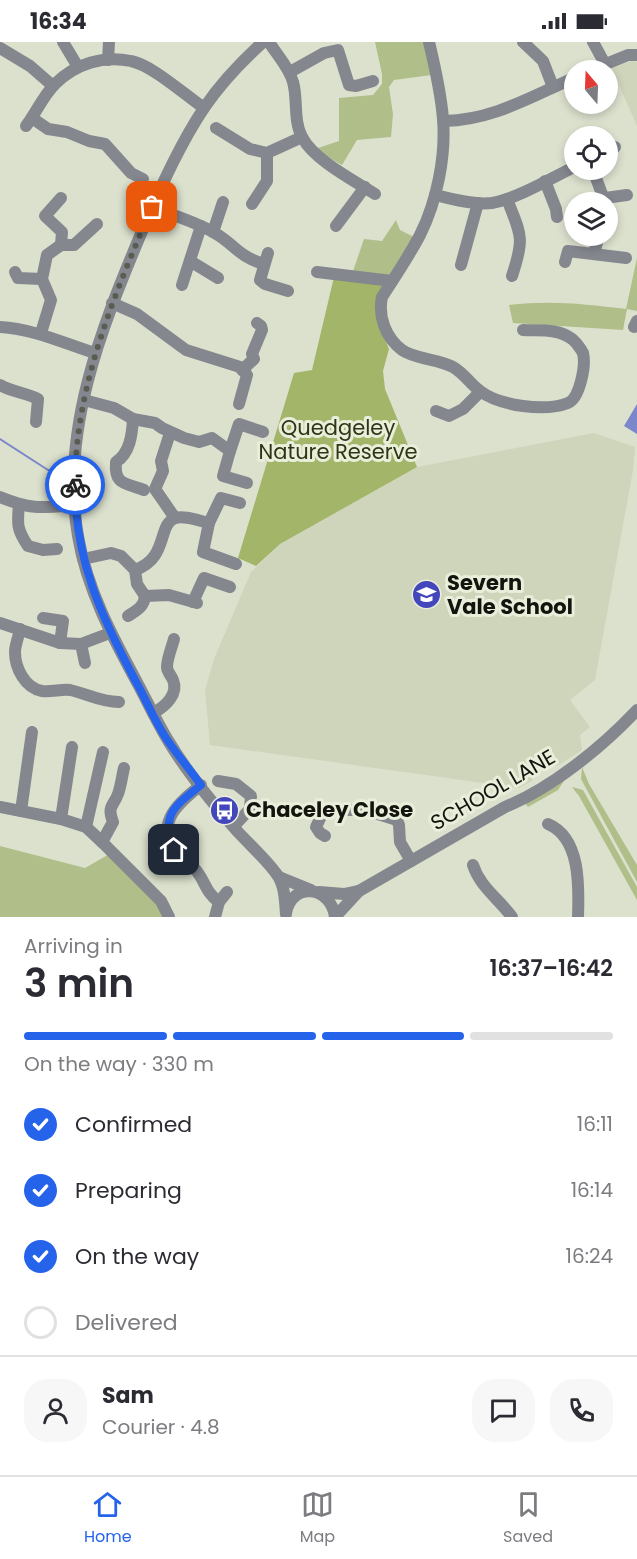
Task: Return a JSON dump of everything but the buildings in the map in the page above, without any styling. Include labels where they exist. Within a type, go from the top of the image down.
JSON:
[{"type":"street","points":[[63,42],[78,67]]},
{"type":"street","points":[[108,60],[109,42]]},
{"type":"street","points":[[263,42],[231,71],[204,108],[152,207],[112,303],[95,353],[84,400],[75,462],[75,505],[83,559],[94,597],[110,633],[169,743],[234,826],[279,877],[330,901],[335,917]]},
{"type":"street","points":[[269,42],[290,72],[302,137],[324,161],[370,191],[336,226]]},
{"type":"street","points":[[429,42],[444,120],[442,154],[435,195],[421,233],[382,297],[380,309],[384,327],[402,350],[451,366],[464,374],[480,392],[509,405],[535,407],[555,406],[570,402],[576,396],[581,382],[583,353],[573,339],[559,332],[523,330]]},
{"type":"street","points":[[524,42],[543,61],[553,87]]},
{"type":"street","points":[[593,42],[603,60]]},
{"type":"street","points":[[290,72],[337,46],[349,85],[356,86],[373,81]]},
{"type":"street","points":[[0,48],[30,66],[53,86]]},
{"type":"street","points":[[616,60],[637,55]]},
{"type":"street","points":[[143,179],[131,173],[105,144],[88,145],[67,132],[48,129],[29,122],[53,86],[66,74],[94,61],[131,61],[144,66],[204,108]]},
{"type":"street","points":[[444,120],[478,118],[494,114],[564,82]]},
{"type":"street","points":[[216,128],[250,149],[267,153],[302,137]]},
{"type":"street","points":[[252,204],[267,181],[267,153]]},
{"type":"street","points":[[435,195],[478,203],[493,203],[507,199],[564,172]]},
{"type":"street","points":[[544,181],[557,217]]},
{"type":"street","points":[[618,197],[627,195]]},
{"type":"street","points":[[61,198],[45,216],[61,238],[74,245],[97,224]]},
{"type":"street","points":[[507,199],[521,243],[512,276]]},
{"type":"street","points":[[213,232],[223,202]]},
{"type":"street","points":[[460,265],[478,203]]},
{"type":"street","points":[[152,207],[213,232],[248,260],[266,259],[261,280],[288,291]]},
{"type":"street","points":[[182,285],[201,226]]},
{"type":"street","points":[[41,333],[51,300],[42,279],[47,255],[61,238]]},
{"type":"street","points":[[594,253],[596,246]]},
{"type":"street","points":[[565,262],[568,251],[626,258]]},
{"type":"street","points":[[190,261],[219,278]]},
{"type":"street","points":[[317,272],[392,282]]},
{"type":"street","points":[[16,280],[42,279]]},
{"type":"street","points":[[112,303],[137,314],[186,350],[224,361],[245,373]]},
{"type":"street","points":[[239,404],[245,373],[254,359],[252,354],[262,330],[257,323]]},
{"type":"street","points":[[0,327],[41,333],[95,353]]},
{"type":"street","points":[[0,385],[43,396],[36,422]]},
{"type":"street","points":[[436,411],[449,416],[463,409],[480,392]]},
{"type":"street","points":[[84,400],[114,408],[133,419],[155,423],[170,433],[199,442],[212,438],[228,450]]},
{"type":"street","points":[[133,419],[130,442],[124,457],[116,462],[115,475],[120,481],[150,490],[175,519]]},
{"type":"street","points":[[248,483],[224,476],[228,450],[239,424],[263,432]]},
{"type":"street","points":[[150,490],[163,471],[161,461],[170,433]]},
{"type":"street","points":[[0,497],[19,505],[38,508],[75,505]]},
{"type":"street","points":[[237,564],[203,552],[209,523],[221,498],[240,503]]},
{"type":"street","points":[[19,505],[17,525],[25,549],[57,549]]},
{"type":"street","points":[[135,570],[153,559],[158,552],[165,527],[175,519],[183,518],[209,523]]},
{"type":"street","points":[[83,559],[111,553],[121,556],[135,570],[137,584],[145,596],[145,603],[128,616]]},
{"type":"street","points":[[145,596],[170,595],[195,602],[204,578],[230,587]]},
{"type":"street","points":[[44,618],[67,621],[60,643]]},
{"type":"street","points":[[0,623],[60,643],[81,644],[110,633]]},
{"type":"street","points":[[20,629],[15,652],[19,682],[41,691],[64,689],[84,693],[103,702],[119,702]]},
{"type":"street","points":[[153,713],[165,705],[174,692],[174,681],[167,670],[174,639]]},
{"type":"street","points":[[81,644],[85,663]]},
{"type":"street","name":"SCHOOL LANE","points":[[335,917],[359,891],[505,807],[530,796],[578,763],[635,715]]},
{"type":"street","points":[[21,811],[32,732]]},
{"type":"street","points":[[61,819],[72,747]]},
{"type":"street","points":[[86,827],[103,752]]},
{"type":"street","points":[[102,843],[113,822],[110,813],[112,804],[118,795],[124,768]]},
{"type":"street","points":[[218,781],[236,784],[255,796],[250,809],[234,826]]},
{"type":"street","points":[[201,785],[176,806],[161,831],[174,850],[196,870],[210,895],[223,897],[215,917]]},
{"type":"street","points":[[0,807],[61,819],[86,827],[161,901],[167,912]]},
{"type":"street","points":[[325,836],[316,827],[321,807],[365,810],[397,820],[400,842],[411,861]]},
{"type":"street","points":[[548,824],[557,827],[575,861],[579,887],[578,917]]},
{"type":"street","points":[[473,865],[480,883],[501,901],[512,917]]},
{"type":"street","points":[[279,877],[286,916]]},
{"type":"street","points":[[286,916],[287,908],[294,897],[306,891],[315,892]]},
{"type":"street","name":"SCHOOL LANE","points":[[315,892],[344,894],[359,891]]},
{"type":"shaded area","points":[[637,62],[637,126],[618,83],[618,65]]},
{"type":"shaded area","name":"Severn Vale School","points":[[594,433],[635,447],[633,470],[595,680],[570,700],[590,727],[580,735],[582,750],[557,766],[542,763],[536,767],[532,781],[519,788],[210,745],[205,690],[214,659],[251,572],[280,544],[417,467]]},
{"type":"green space","points":[[375,42],[428,42],[439,74],[394,80],[389,87],[393,114],[391,137],[357,140],[342,165],[326,156],[318,148],[339,141],[339,98],[373,95],[382,84]]},
{"type":"green space","points":[[396,220],[400,230],[418,239],[392,281],[351,277],[364,239],[382,241]]},
{"type":"green space","points":[[637,258],[637,311],[627,309],[623,330],[513,323],[509,305],[553,303],[626,309]]},
{"type":"green space","name":"Quedgeley Nature Reserve","points":[[334,277],[384,285],[378,323],[389,349],[383,371],[385,389],[417,467],[280,544],[256,566],[238,558],[294,373],[312,370]]},
{"type":"green space","points":[[582,767],[589,784],[637,865],[637,882],[581,779]]},
{"type":"green space","points":[[568,775],[558,790],[528,807],[524,802]]},
{"type":"green space","points":[[572,787],[583,790],[637,887],[637,900],[579,796]]},
{"type":"green space","points":[[0,846],[85,868],[113,852],[169,917],[0,917]]},
{"type":"water","points":[[637,404],[637,434],[624,426]]},
{"type":"waterway","points":[[0,439],[48,470],[58,470]]},
{"type":"way so far","points":[[75,485],[80,416],[95,353],[112,303],[152,207]]},
{"type":"place","name":"Severn Vale School","points":[[426,595]]},
{"type":"place","name":"Chaceley Close","points":[[225,810]]},
{"type":"route","points":[[75,485],[78,534],[94,597],[110,633],[169,743],[201,785],[171,813],[168,831],[174,850]]}]
